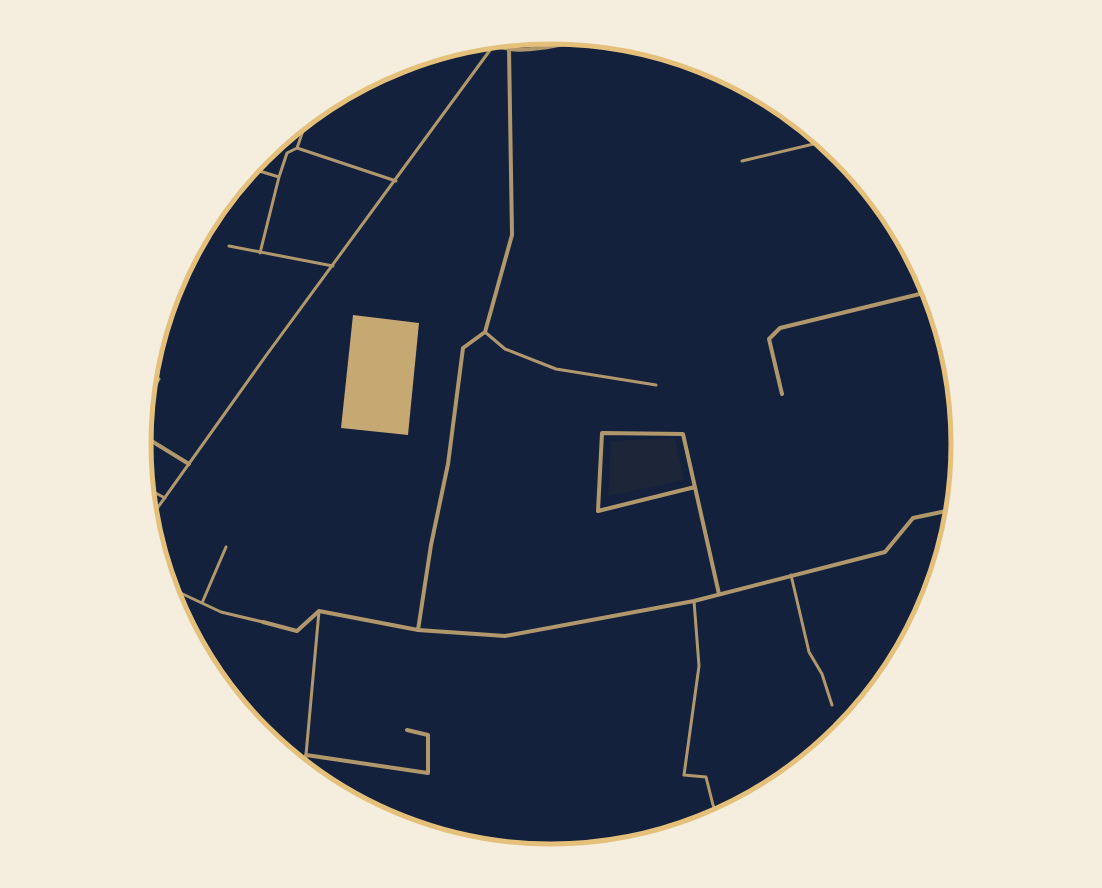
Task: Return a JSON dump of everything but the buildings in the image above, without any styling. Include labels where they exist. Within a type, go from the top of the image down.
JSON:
[{"type":"street","points":[[503,47],[509,49],[551,47],[564,44]]},
{"type":"street","points":[[418,630],[432,545],[448,464],[463,348],[485,332],[512,234],[509,49]]},
{"type":"street","points":[[782,394],[770,339],[780,328],[922,293]]},
{"type":"street","points":[[695,487],[598,511],[602,433],[683,434],[695,487],[719,594]]},
{"type":"street","points":[[151,441],[189,464]]},
{"type":"street","points":[[263,622],[297,631],[319,612],[418,630],[505,636],[694,601],[884,552],[913,518],[945,511]]},
{"type":"street","points":[[306,755],[428,773],[428,735],[407,730]]},
{"type":"lane","points":[[157,509],[492,48]]},
{"type":"lane","points":[[260,253],[279,177],[287,153],[297,148],[303,130]]},
{"type":"lane","points":[[742,161],[816,144]]},
{"type":"lane","points":[[297,148],[396,180]]},
{"type":"lane","points":[[259,171],[279,177]]},
{"type":"lane","points":[[229,246],[333,266]]},
{"type":"lane","points":[[485,332],[505,350],[556,369],[656,385]]},
{"type":"lane","points":[[154,492],[165,498]]},
{"type":"lane","points":[[202,603],[226,547]]},
{"type":"lane","points":[[792,575],[808,652],[822,674],[832,705]]},
{"type":"lane","points":[[179,592],[221,612],[263,622]]},
{"type":"lane","points":[[694,601],[699,666],[684,775],[706,777],[715,809]]},
{"type":"lane","points":[[306,760],[319,612]]},
{"type":"shaded area","points":[[675,438],[684,480],[608,496],[611,441]]}]
